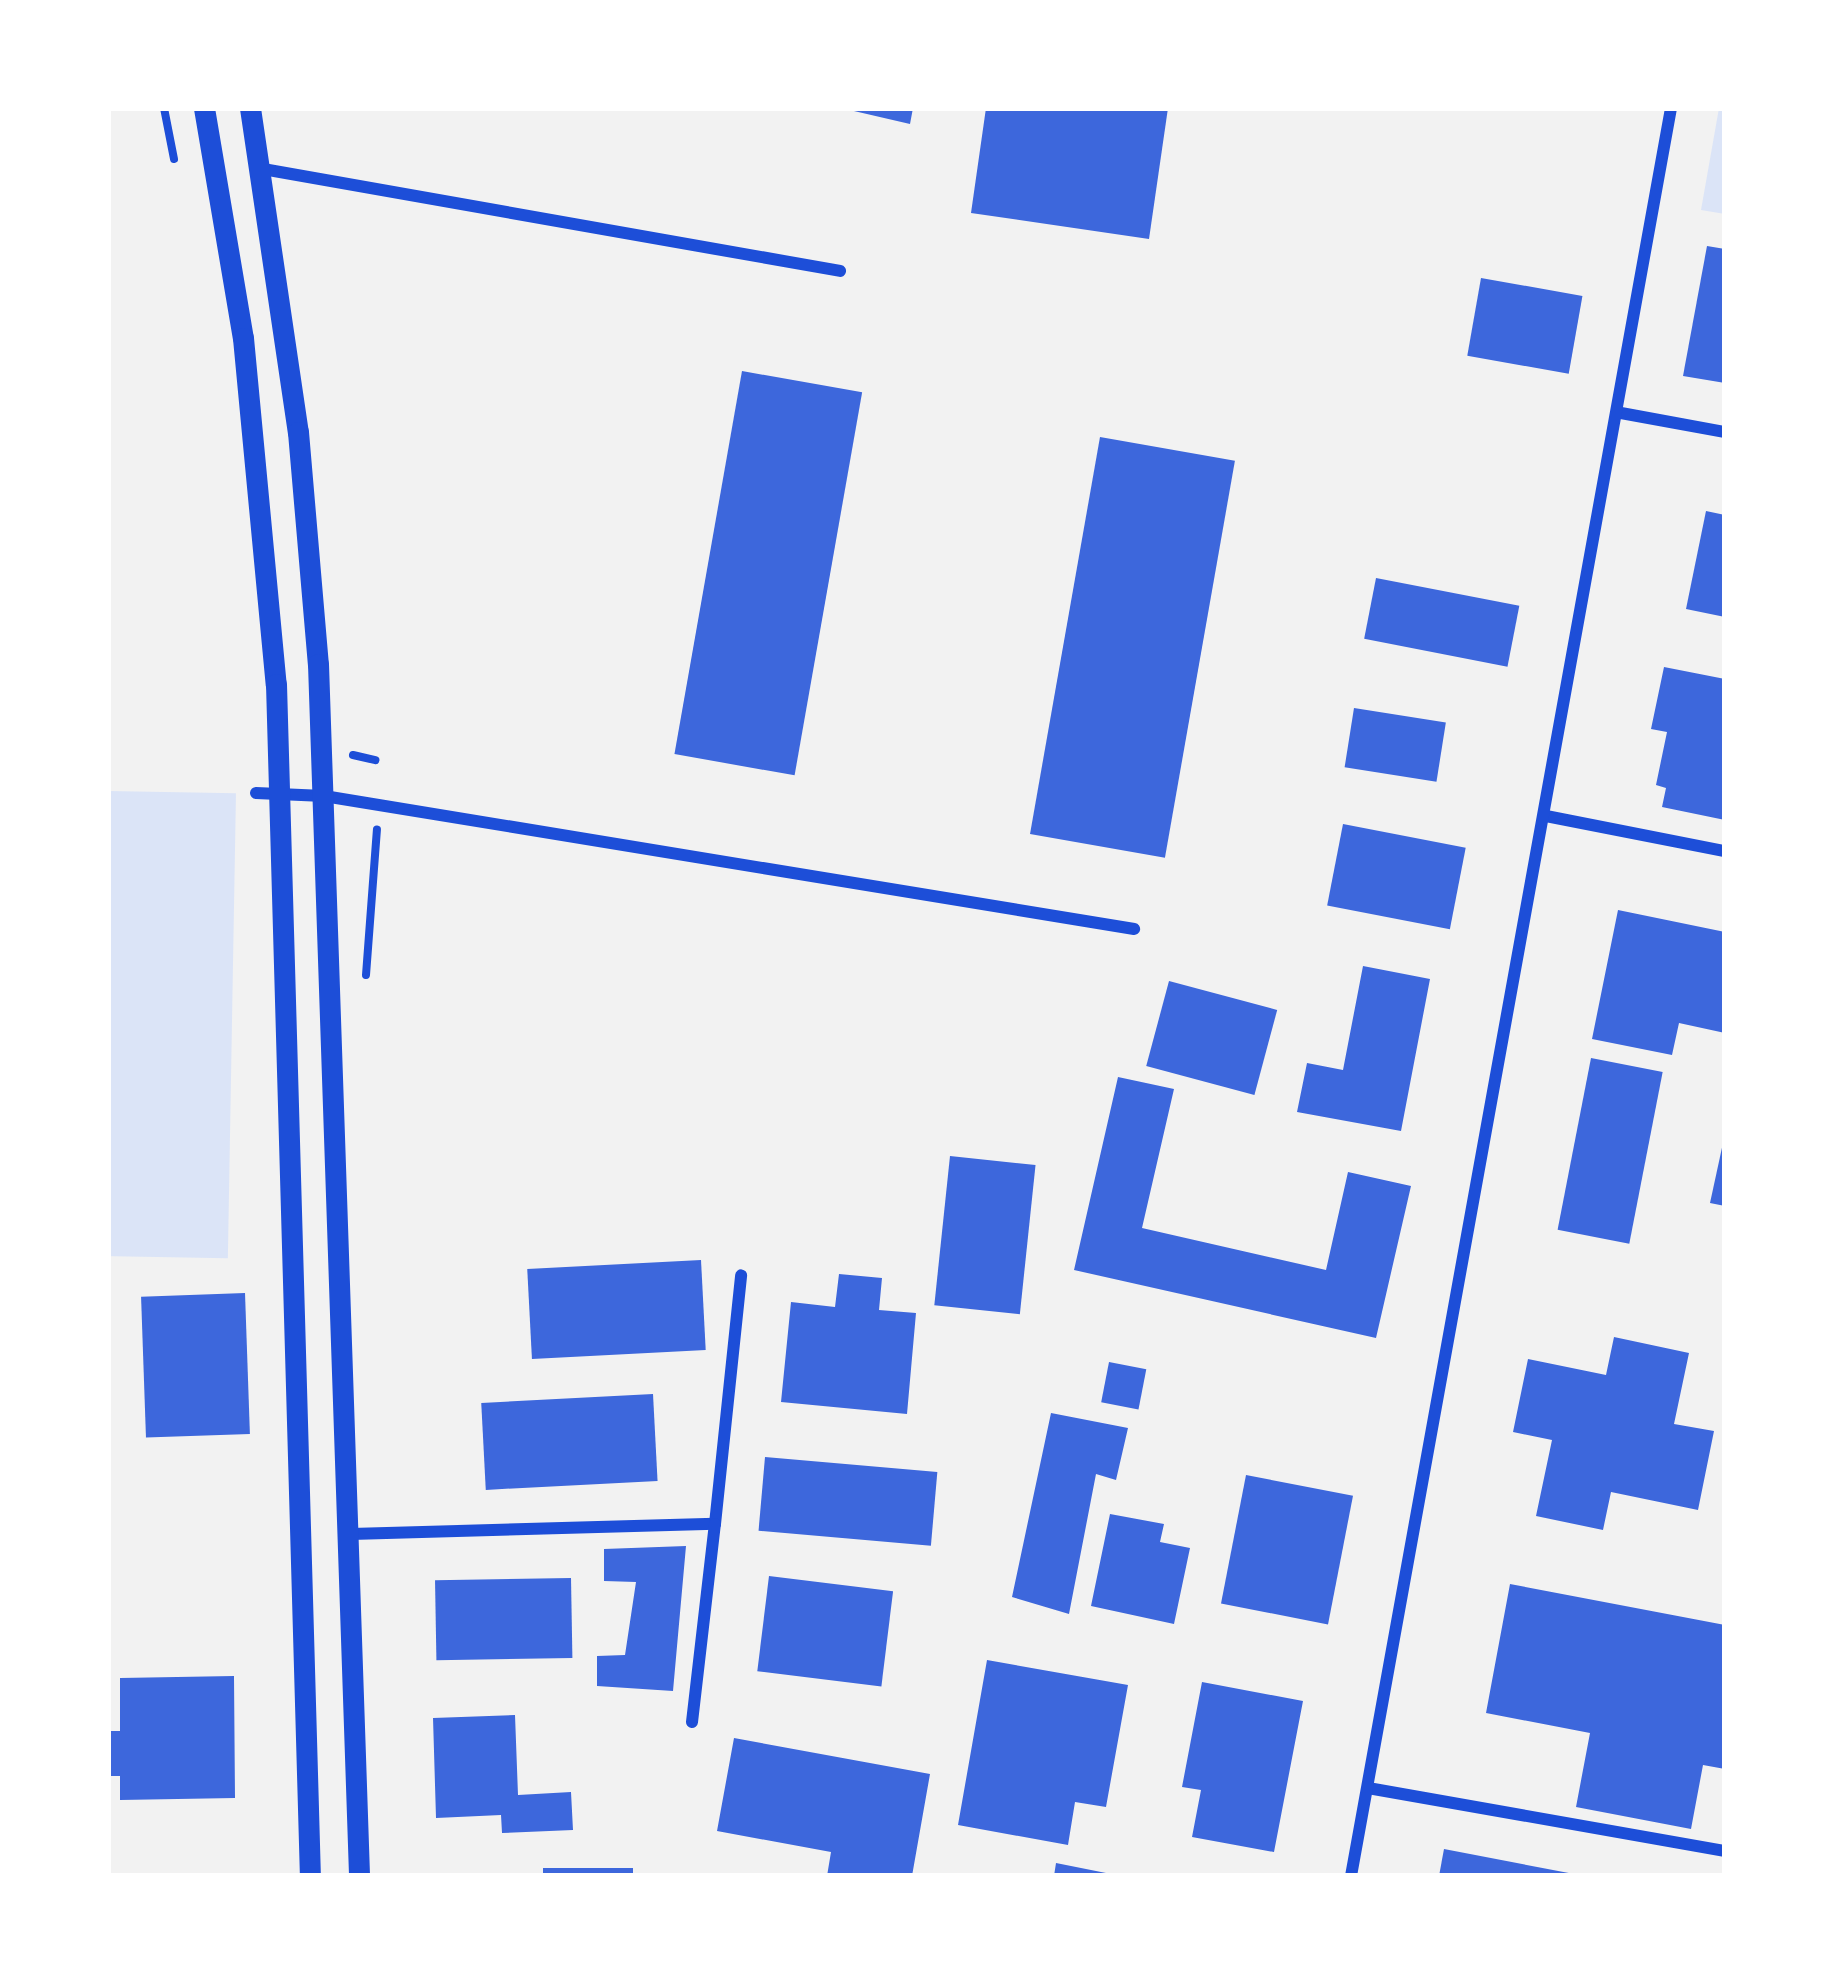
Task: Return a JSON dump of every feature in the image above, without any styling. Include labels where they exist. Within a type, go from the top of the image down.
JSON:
[{"type":"street","points":[[204,108],[248,385],[280,794],[310,1876]]},
{"type":"street","points":[[250,108],[263,169],[304,493],[324,796],[359,1876]]},
{"type":"street","points":[[1351,1876],[1621,413],[1671,108]]},
{"type":"street","points":[[263,169],[840,271]]},
{"type":"street","points":[[1621,413],[1725,432]]},
{"type":"street","points":[[256,793],[324,796],[1134,929]]},
{"type":"street","points":[[1546,816],[1725,851]]},
{"type":"street","points":[[692,1721],[741,1275]]},
{"type":"street","points":[[351,1534],[715,1524]]},
{"type":"street","points":[[1368,1789],[1725,1851]]},
{"type":"shaded area","points":[[1719,108],[1725,108],[1725,214],[1701,210]]},
{"type":"shaded area","points":[[108,791],[236,793],[228,1258],[108,1256]]},
{"type":"building","points":[[841,108],[913,108],[910,124]]},
{"type":"building","points":[[986,108],[1168,108],[1149,239],[971,213]]},
{"type":"building","points":[[1707,246],[1725,249],[1725,383],[1683,376]]},
{"type":"building","points":[[1481,278],[1582,296],[1569,374],[1467,356]]},
{"type":"building","points":[[742,371],[862,392],[795,775],[674,754]]},
{"type":"building","points":[[1100,437],[1235,461],[1165,858],[1030,834]]},
{"type":"building","points":[[1706,511],[1725,515],[1725,617],[1686,609]]},
{"type":"building","points":[[1376,578],[1519,606],[1507,667],[1364,639]]},
{"type":"building","points":[[1664,667],[1725,679],[1725,820],[1662,807],[1666,788],[1656,785],[1667,732],[1651,729]]},
{"type":"building","points":[[1354,708],[1446,723],[1436,782],[1345,767]]},
{"type":"building","points":[[1343,824],[1466,848],[1450,929],[1327,905]]},
{"type":"building","points":[[1618,910],[1725,932],[1725,1033],[1679,1023],[1672,1055],[1592,1039]]},
{"type":"building","points":[[1363,966],[1430,979],[1401,1131],[1297,1112],[1307,1063],[1343,1070]]},
{"type":"building","points":[[1169,981],[1277,1010],[1254,1095],[1146,1066]]},
{"type":"building","points":[[1591,1058],[1663,1072],[1629,1244],[1558,1230]]},
{"type":"building","points":[[1118,1077],[1174,1089],[1142,1228],[1326,1270],[1348,1172],[1411,1186],[1376,1338],[1074,1270]]},
{"type":"building","points":[[1725,1143],[1725,1206],[1710,1203]]},
{"type":"building","points":[[950,1156],[1036,1165],[1020,1314],[934,1305]]},
{"type":"building","points":[[701,1260],[706,1350],[532,1359],[527,1269]]},
{"type":"building","points":[[839,1274],[882,1278],[879,1310],[916,1313],[907,1414],[781,1402],[791,1302],[835,1307]]},
{"type":"building","points":[[245,1293],[250,1434],[146,1438],[141,1297]]},
{"type":"building","points":[[1614,1337],[1689,1353],[1674,1424],[1714,1431],[1698,1510],[1611,1492],[1603,1530],[1536,1516],[1552,1440],[1513,1432],[1528,1359],[1606,1375]]},
{"type":"building","points":[[1109,1362],[1146,1369],[1138,1409],[1101,1402]]},
{"type":"building","points":[[653,1394],[658,1481],[486,1490],[481,1403]]},
{"type":"building","points":[[1051,1413],[1128,1428],[1116,1480],[1096,1474],[1069,1614],[1012,1597]]},
{"type":"building","points":[[765,1457],[937,1472],[931,1546],[759,1531]]},
{"type":"building","points":[[1246,1475],[1353,1496],[1328,1624],[1221,1604]]},
{"type":"building","points":[[1110,1514],[1164,1524],[1160,1542],[1190,1548],[1174,1624],[1091,1606]]},
{"type":"building","points":[[686,1546],[673,1691],[597,1686],[597,1656],[625,1655],[636,1582],[604,1581],[604,1549]]},
{"type":"building","points":[[769,1576],[893,1591],[881,1687],[757,1671]]},
{"type":"building","points":[[571,1578],[572,1658],[436,1660],[435,1580]]},
{"type":"building","points":[[1510,1584],[1725,1625],[1725,1769],[1703,1765],[1691,1829],[1576,1807],[1590,1733],[1486,1713]]},
{"type":"building","points":[[987,1660],[1128,1685],[1106,1807],[1075,1802],[1068,1845],[958,1825]]},
{"type":"building","points":[[234,1676],[235,1798],[120,1800],[120,1776],[108,1776],[108,1731],[120,1731],[120,1678]]},
{"type":"building","points":[[1202,1682],[1303,1701],[1274,1852],[1192,1837],[1201,1790],[1182,1787]]},
{"type":"building","points":[[515,1715],[518,1795],[571,1792],[573,1830],[502,1833],[501,1815],[436,1818],[433,1718]]},
{"type":"building","points":[[734,1738],[930,1774],[912,1876],[827,1876],[831,1852],[717,1831]]},
{"type":"building","points":[[1444,1849],[1574,1874],[1574,1876],[1439,1876]]},
{"type":"building","points":[[1056,1863],[1111,1874],[1111,1876],[1054,1876]]},
{"type":"building","points":[[543,1868],[633,1868],[633,1876],[543,1876]]}]
